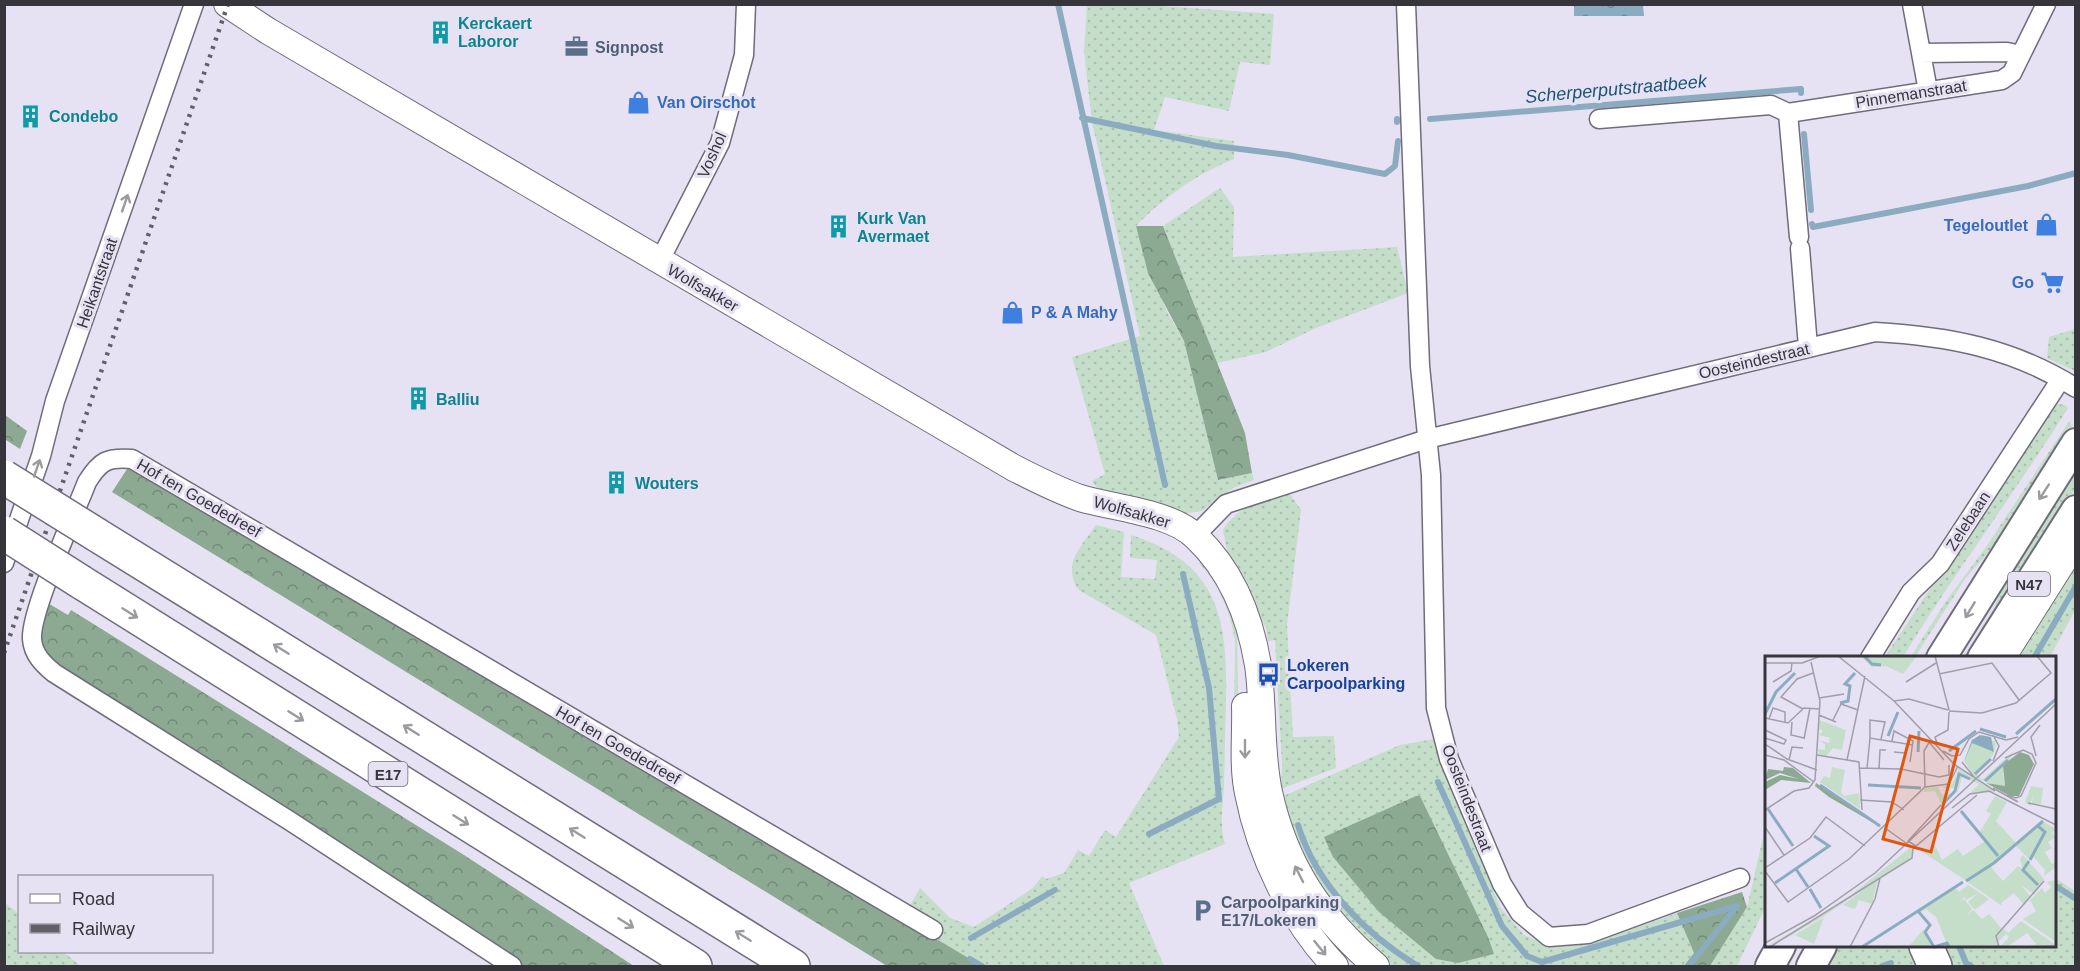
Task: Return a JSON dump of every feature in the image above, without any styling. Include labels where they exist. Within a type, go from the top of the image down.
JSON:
[{"type":"highway","points":[[4,477],[793,966]]},
{"type":"highway","name":"E17","points":[[4,533],[695,966]]},
{"type":"highway","points":[[1927,947],[1935,966]]},
{"type":"main road","name":"N47","points":[[1942,656],[2076,443]]},
{"type":"main road","name":"N47","points":[[1983,656],[2076,510]]},
{"type":"main road","points":[[1770,966],[1780,947]]},
{"type":"main road","points":[[1811,966],[1821,947]]},
{"type":"street","name":"Heikantstraat","points":[[4,563],[41,456],[55,401],[194,4]]},
{"type":"street","name":"Wolfsakker","points":[[227,4],[659,262],[1014,468],[1051,487],[1167,521],[1196,536],[1235,588],[1249,628],[1258,665],[1269,791],[1280,835],[1310,894],[1330,921],[1376,966]]},
{"type":"street","name":"Voshol","points":[[659,262],[720,143],[744,55],[746,4]]},
{"type":"street","name":"Oosteindestraat","points":[[1406,4],[1420,366],[1431,475],[1436,708],[1449,759],[1502,884],[1520,913],[1549,937],[1588,933],[1740,878]]},
{"type":"street","points":[[1912,4],[1928,91]]},
{"type":"street","name":"Pinnemanstraat","points":[[1599,119],[1771,105],[1788,113],[2002,80],[2012,74],[2046,4]]},
{"type":"street","name":"Pinnemanstraat","points":[[1921,53],[2007,52],[2021,55]]},
{"type":"street","points":[[1788,113],[1808,347]]},
{"type":"street","name":"Oosteindestraat","points":[[1427,439],[1875,332],[1925,335],[1984,346],[2068,383]]},
{"type":"street","name":"Zelebaan","points":[[1871,656],[1911,592],[1940,564],[2068,383]]},
{"type":"street","points":[[1196,536],[1226,504],[1427,439]]},
{"type":"street","name":"Hof ten Goededreef","points":[[512,966],[290,821],[54,673],[40,661],[32,639],[39,606],[87,482],[97,465],[115,457],[132,459],[933,930]]},
{"type":"street","points":[[2003,656],[2076,541]]},
{"type":"street","name":"Wolfsakker","points":[[1249,628],[1245,668],[1248,793],[1262,842],[1288,902],[1306,932],[1335,966]]},
{"type":"green space","points":[[1087,5],[1147,5],[1274,14],[1270,65],[1240,62],[1229,111],[1165,97],[1154,130],[1234,141],[1234,159],[1207,171],[1182,187],[1136,226],[1167,312],[1184,341],[1218,480],[1252,473],[1254,480],[1233,488],[1202,511],[1183,514],[1101,493],[1092,481],[1105,474],[1072,357],[1140,336],[1092,122],[1084,51]]},
{"type":"green space","points":[[1220,188],[1234,207],[1233,257],[1397,247],[1408,293],[1316,328],[1266,352],[1217,363],[1163,226]]},
{"type":"green space","points":[[1136,226],[1163,226],[1245,433],[1252,473],[1218,480],[1184,341],[1148,273]]},
{"type":"green space","points":[[2076,329],[2075,371],[2047,358],[2049,337]]},
{"type":"green space","points":[[2054,403],[2065,405],[2068,408],[1904,656],[1885,656]]},
{"type":"green space","points":[[5,415],[27,431],[20,449],[6,440],[5,444]]},
{"type":"green space","points":[[2070,420],[2072,427],[2000,539],[1965,579],[1916,656],[1911,656],[1946,601],[1986,547]]},
{"type":"green space","points":[[131,463],[982,966],[887,966],[112,492]]},
{"type":"green space","points":[[2075,464],[2075,489],[1969,656],[1964,656],[1994,608],[2018,554]]},
{"type":"green space","points":[[1290,494],[1301,510],[1287,625],[1293,737],[1334,736],[1336,768],[1281,789],[1282,765],[1275,640],[1268,641],[1266,628],[1228,556],[1223,530],[1244,509]]},
{"type":"green space","points":[[1096,525],[1124,532],[1121,577],[1155,579],[1157,560],[1130,558],[1131,535],[1160,547],[1183,561],[1200,578],[1212,598],[1220,620],[1226,672],[1222,822],[1225,844],[1129,883],[1164,966],[982,966],[937,940],[940,932],[906,912],[920,888],[950,918],[974,927],[1033,888],[1042,876],[1046,879],[1064,873],[1078,850],[1089,856],[1105,830],[1116,837],[1179,737],[1177,719],[1156,635],[1079,590],[1074,581],[1072,573],[1075,556]]},
{"type":"green space","points":[[2075,558],[2075,610],[2051,656],[2012,656]]},
{"type":"green space","points":[[1201,561],[1219,585],[1228,603],[1237,632],[1240,788],[1233,790],[1235,641],[1223,599],[1199,563]]},
{"type":"green space","points":[[46,602],[68,615],[71,610],[464,855],[634,966],[521,966],[68,677],[38,650]]},
{"type":"green space","points":[[1434,739],[1500,907],[1524,935],[1551,947],[1586,945],[1677,913],[1694,953],[1684,966],[1392,966],[1380,959],[1305,872],[1283,796],[1400,745]]},
{"type":"green space","points":[[1420,796],[1494,954],[1458,963],[1436,959],[1379,912],[1333,857],[1324,837]]},
{"type":"green space","points":[[1765,829],[1765,908],[1737,966],[1710,966],[1747,907]]},
{"type":"green space","points":[[2056,879],[2075,891],[2075,966],[1952,966],[1941,947],[2056,947]]},
{"type":"green space","points":[[1742,892],[1747,907],[1710,966],[1684,966],[1694,953],[1677,913]]},
{"type":"green space","points":[[4,902],[18,913],[18,953],[64,953],[81,966],[5,966]]},
{"type":"green space","points":[[1836,947],[1913,947],[1922,966],[1826,966]]},
{"type":"water","points":[[1574,5],[1643,5],[1644,16],[1574,16]]},
{"type":"waterway","points":[[1058,4],[1165,485]]},
{"type":"waterway","name":"Scherperputstraatbeek","points":[[1430,119],[1801,89],[1801,93]]},
{"type":"waterway","name":"Scherperputstraatbeek","points":[[1082,118],[1216,146],[1288,155],[1385,174],[1395,166],[1398,141]]},
{"type":"waterway","points":[[1804,134],[1811,210]]},
{"type":"waterway","name":"Scherperputstraatbeek","points":[[1812,224],[1813,227],[2028,186],[2076,173]]},
{"type":"waterway","points":[[1149,834],[1219,799],[1209,688],[1183,574]]},
{"type":"waterway","points":[[2035,656],[2076,586]]},
{"type":"waterway","points":[[1438,782],[1502,926],[1527,956],[1542,962],[1737,906]]},
{"type":"waterway","points":[[1298,825],[1317,868],[1345,906],[1380,939],[1418,966]]},
{"type":"waterway","points":[[2056,886],[2076,899]]},
{"type":"waterway","points":[[971,938],[1055,890]]},
{"type":"waterway","points":[[1689,966],[1737,906]]},
{"type":"waterway","points":[[1959,947],[1966,963],[1971,966]]},
{"type":"waterway","points":[[970,959],[982,966]]},
{"type":"waterway","points":[[1882,966],[1891,963]]},
{"type":"railway","points":[[4,653],[228,4]]},
{"type":"place","name":"Kerckaert Laboror","points":[[440,32]]},
{"type":"place","name":"Signpost","points":[[577,47]]},
{"type":"place","name":"Van Oirschot","points":[[639,102]]},
{"type":"place","name":"Condebo","points":[[31,116]]},
{"type":"place","name":"Tegeloutlet","points":[[2046,225]]},
{"type":"place","name":"Kurk Van Avermaet","points":[[839,227]]},
{"type":"place","name":"Go","points":[[2052,282]]},
{"type":"place","name":"P & A Mahy","points":[[1013,312]]},
{"type":"place","name":"Balliu","points":[[418,399]]},
{"type":"place","name":"Wouters","points":[[617,483]]},
{"type":"place","name":"Lokeren Carpoolparking","points":[[1269,674]]},
{"type":"place","name":"Carpoolparking E17/Lokeren","points":[[1203,911]]}]
